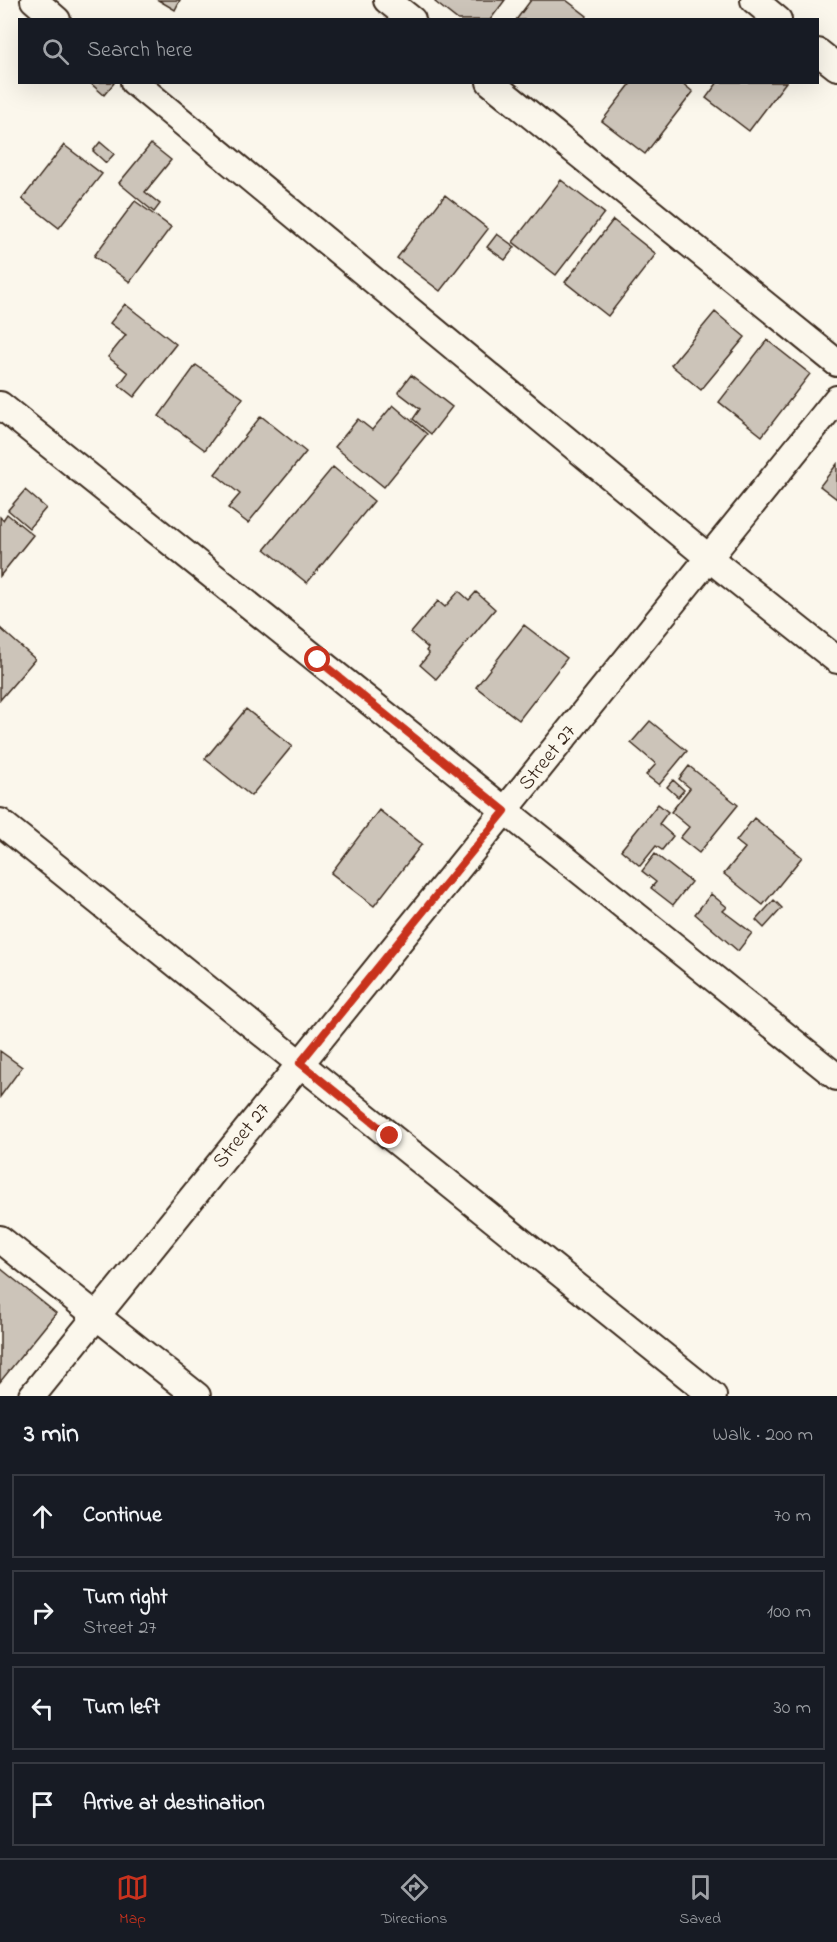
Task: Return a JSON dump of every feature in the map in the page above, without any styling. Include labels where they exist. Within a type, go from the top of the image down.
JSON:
[{"type":"street","points":[[34,0],[55,18]]},
{"type":"street","points":[[387,0],[410,18]]},
{"type":"street","points":[[754,0],[776,18]]},
{"type":"street","points":[[819,53],[837,67]]},
{"type":"street","points":[[136,84],[709,558],[837,660]]},
{"type":"street","points":[[492,84],[837,363]]},
{"type":"street","name":"Street 27","points":[[32,1396],[837,399]]},
{"type":"street","points":[[0,405],[837,1077]]},
{"type":"street","points":[[0,822],[713,1396]]},
{"type":"street","points":[[0,1239],[196,1396]]},
{"type":"building","points":[[158,0],[180,0],[175,10]]},
{"type":"building","points":[[437,0],[505,0],[492,18],[455,18],[435,2]]},
{"type":"building","points":[[531,0],[566,0],[587,16],[586,18],[518,18]]},
{"type":"building","points":[[91,84],[113,84],[104,95]]},
{"type":"building","points":[[630,84],[683,84],[693,92],[645,154],[602,121]]},
{"type":"building","points":[[716,84],[784,84],[749,131],[706,98]]},
{"type":"building","points":[[100,142],[114,154],[106,163],[93,151]]},
{"type":"building","points":[[151,144],[171,160],[145,192],[160,204],[154,212],[119,183]]},
{"type":"building","points":[[64,145],[102,174],[59,228],[22,199]]},
{"type":"building","points":[[561,180],[604,213],[556,275],[513,242]]},
{"type":"building","points":[[445,195],[488,229],[440,291],[397,258]]},
{"type":"building","points":[[135,201],[171,227],[130,282],[94,256]]},
{"type":"building","points":[[613,220],[656,254],[608,316],[565,282]]},
{"type":"building","points":[[497,234],[515,247],[505,260],[487,247]]},
{"type":"building","points":[[125,304],[176,344],[134,397],[119,385],[128,373],[108,357],[126,335],[110,323]]},
{"type":"building","points":[[715,312],[745,337],[701,390],[671,365]]},
{"type":"building","points":[[767,340],[810,374],[762,436],[719,402]]},
{"type":"building","points":[[196,365],[243,398],[205,450],[159,416]]},
{"type":"building","points":[[411,375],[452,407],[431,434],[413,419],[420,409],[398,392]]},
{"type":"building","points":[[393,405],[427,434],[384,487],[335,447],[358,419],[372,430]]},
{"type":"building","points":[[261,416],[306,452],[248,523],[228,508],[240,494],[215,474]]},
{"type":"building","points":[[837,464],[837,499],[820,486]]},
{"type":"building","points":[[333,467],[374,501],[307,583],[265,549]]},
{"type":"building","points":[[25,490],[46,508],[29,528],[8,510]]},
{"type":"building","points":[[7,514],[33,535],[0,576],[0,517],[3,520]]},
{"type":"building","points":[[459,591],[469,600],[476,592],[495,609],[436,679],[420,665],[429,654],[426,651],[428,648],[411,633],[438,601],[445,607]]},
{"type":"building","points":[[524,625],[567,658],[519,720],[476,687]]},
{"type":"building","points":[[0,628],[35,659],[0,700]]},
{"type":"building","points":[[246,709],[292,746],[251,796],[205,759]]},
{"type":"building","points":[[650,721],[687,751],[659,785],[646,775],[656,764],[631,743]]},
{"type":"building","points":[[689,766],[738,805],[699,853],[680,838],[689,827],[671,812],[690,788],[679,779]]},
{"type":"building","points":[[673,780],[684,790],[678,797],[667,787]]},
{"type":"building","points":[[658,804],[668,812],[659,824],[673,836],[662,850],[656,846],[640,866],[621,850]]},
{"type":"building","points":[[379,810],[422,844],[374,906],[331,873]]},
{"type":"building","points":[[754,818],[802,857],[763,905],[724,874],[745,848],[736,841]]},
{"type":"building","points":[[655,854],[691,882],[673,905],[651,888],[656,882],[642,871]]},
{"type":"building","points":[[711,894],[727,907],[723,911],[752,933],[738,951],[695,914]]},
{"type":"building","points":[[774,900],[782,908],[764,928],[756,920]]},
{"type":"building","points":[[0,1051],[22,1067],[0,1097]]},
{"type":"building","points":[[0,1268],[56,1313],[0,1382]]},
{"type":"route","points":[[318,660],[505,811],[300,1063],[390,1136]]}]
